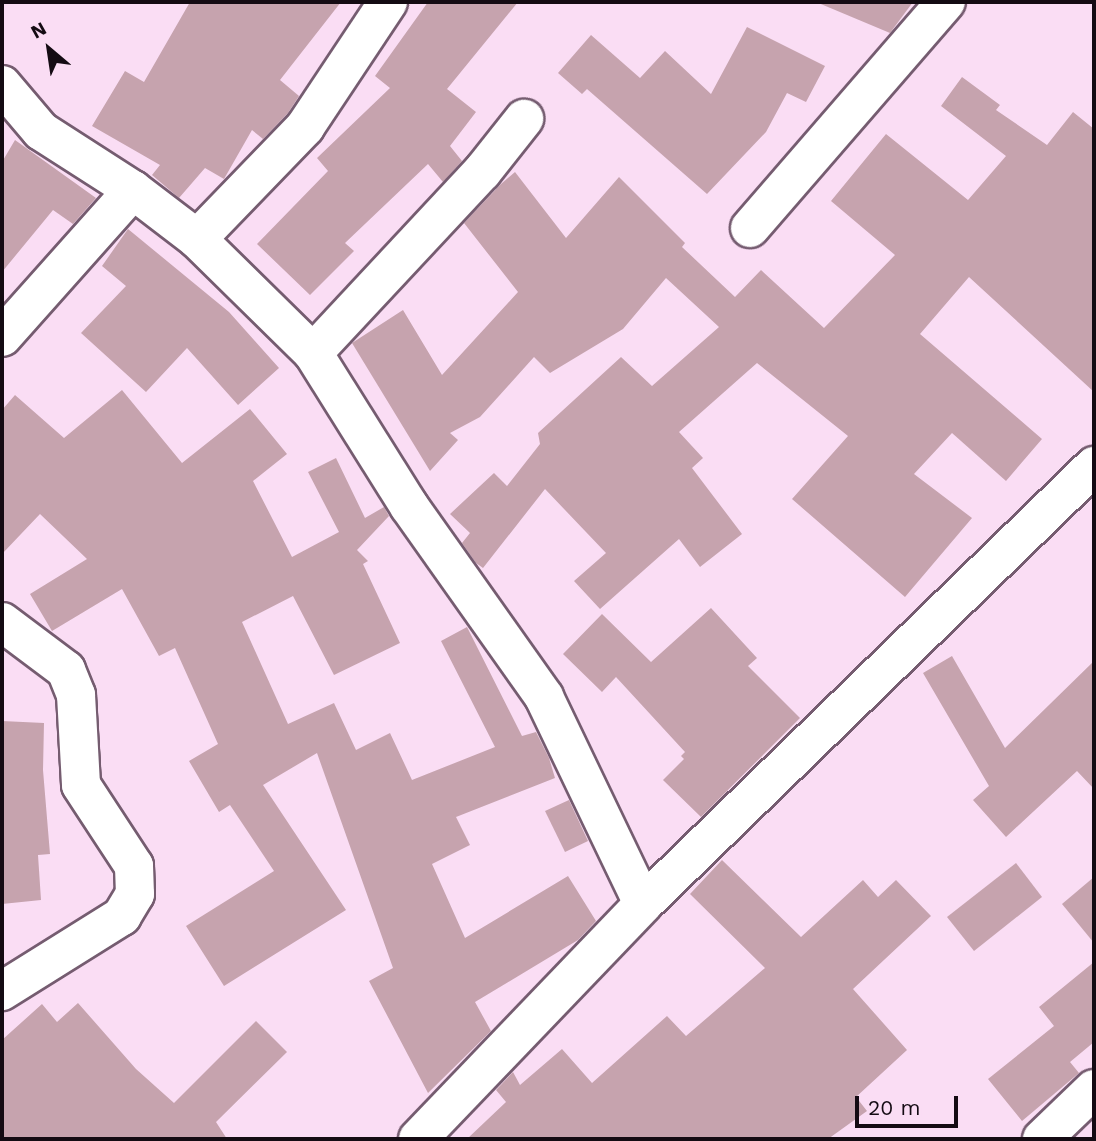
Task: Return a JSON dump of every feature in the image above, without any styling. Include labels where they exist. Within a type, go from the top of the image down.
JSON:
[{"type":"street","points":[[197,239],[305,127],[388,2]]},
{"type":"street","points":[[750,228],[946,2]]},
{"type":"street","points":[[2,85],[41,131],[133,190],[197,239],[313,353],[409,506],[544,697],[643,904]]},
{"type":"street","points":[[313,353],[473,182],[524,119]]},
{"type":"street","points":[[2,337],[133,190]]},
{"type":"street","points":[[418,1139],[643,904],[1094,466]]},
{"type":"street","points":[[2,622],[66,670],[75,695],[81,785],[134,866],[135,894],[122,916],[2,991]]},
{"type":"street","points":[[1042,1139],[1094,1088]]},
{"type":"building","points":[[190,2],[341,2],[280,80],[299,96],[288,113],[263,139],[252,130],[224,179],[205,168],[179,198],[152,175],[160,165],[92,126],[125,71],[144,82]]},
{"type":"building","points":[[428,2],[518,2],[447,89],[476,112],[450,146],[462,161],[443,182],[428,164],[345,243],[354,251],[310,295],[257,244],[328,171],[317,158],[390,88],[375,76]]},
{"type":"building","points":[[816,2],[913,2],[890,33]]},
{"type":"building","points":[[747,27],[825,66],[806,102],[787,93],[766,132],[707,194],[587,89],[582,94],[558,73],[591,35],[640,78],[665,51],[711,94]]},
{"type":"building","points":[[962,77],[1000,105],[996,110],[1047,145],[1073,112],[1094,129],[1094,392],[969,277],[920,334],[1042,439],[1006,481],[952,433],[914,474],[972,518],[905,597],[792,499],[848,436],[757,363],[679,432],[703,458],[692,468],[742,534],[700,567],[679,539],[600,609],[574,581],[606,553],[545,489],[483,568],[476,563],[462,543],[470,533],[450,514],[494,473],[507,486],[540,444],[538,433],[621,357],[652,386],[719,327],[666,278],[623,329],[550,373],[534,357],[480,417],[450,433],[458,440],[430,471],[352,343],[403,310],[442,375],[518,292],[464,223],[501,184],[515,172],[566,238],[619,177],[685,243],[682,247],[735,297],[761,270],[824,328],[895,255],[831,201],[886,134],[968,200],[1006,156],[941,106]]},
{"type":"building","points":[[15,140],[96,198],[73,224],[53,210],[2,272],[2,162]]},
{"type":"building","points":[[128,229],[229,312],[279,368],[238,405],[187,348],[146,392],[81,333],[126,286],[102,266]]},
{"type":"building","points":[[122,390],[182,463],[250,409],[287,454],[253,481],[292,557],[339,532],[308,472],[336,458],[365,518],[384,507],[389,516],[357,550],[368,561],[363,564],[400,643],[334,675],[293,596],[242,622],[288,724],[334,703],[356,750],[390,733],[412,780],[495,747],[441,641],[467,627],[522,736],[536,732],[549,758],[555,778],[456,817],[470,845],[432,864],[465,938],[568,876],[596,921],[578,940],[475,1002],[491,1031],[428,1093],[369,981],[393,968],[317,753],[263,785],[346,910],[224,986],[186,926],[274,871],[230,805],[219,812],[189,761],[218,744],[175,648],[159,656],[122,589],[52,631],[30,594],[87,559],[40,514],[2,554],[2,410],[15,395],[64,438]]},
{"type":"building","points":[[711,608],[757,658],[748,666],[800,718],[701,817],[663,780],[684,759],[681,756],[685,752],[616,677],[602,692],[563,654],[602,614],[651,662]]},
{"type":"building","points":[[952,656],[1005,748],[1094,661],[1094,789],[1077,771],[1006,837],[973,800],[989,786],[923,673]]},
{"type":"building","points":[[2,721],[44,723],[43,770],[50,854],[38,855],[41,900],[2,904]]},
{"type":"building","points":[[569,800],[588,841],[565,852],[545,811]]},
{"type":"building","points":[[722,860],[801,937],[863,880],[878,897],[896,880],[931,916],[853,989],[907,1050],[856,1097],[867,1111],[828,1139],[467,1139],[506,1102],[496,1090],[513,1072],[520,1085],[562,1049],[592,1083],[667,1016],[686,1036],[765,968],[690,894]]},
{"type":"building","points":[[1016,863],[1042,897],[974,951],[947,917]]},
{"type":"building","points":[[1094,877],[1094,943],[1062,904]]},
{"type":"building","points":[[1094,962],[1094,1042],[1070,1062],[1079,1073],[1022,1121],[988,1079],[1054,1026],[1039,1007]]},
{"type":"building","points":[[78,1003],[136,1069],[174,1103],[256,1021],[287,1052],[216,1122],[227,1139],[2,1139],[2,1040],[42,1004],[57,1022]]}]
